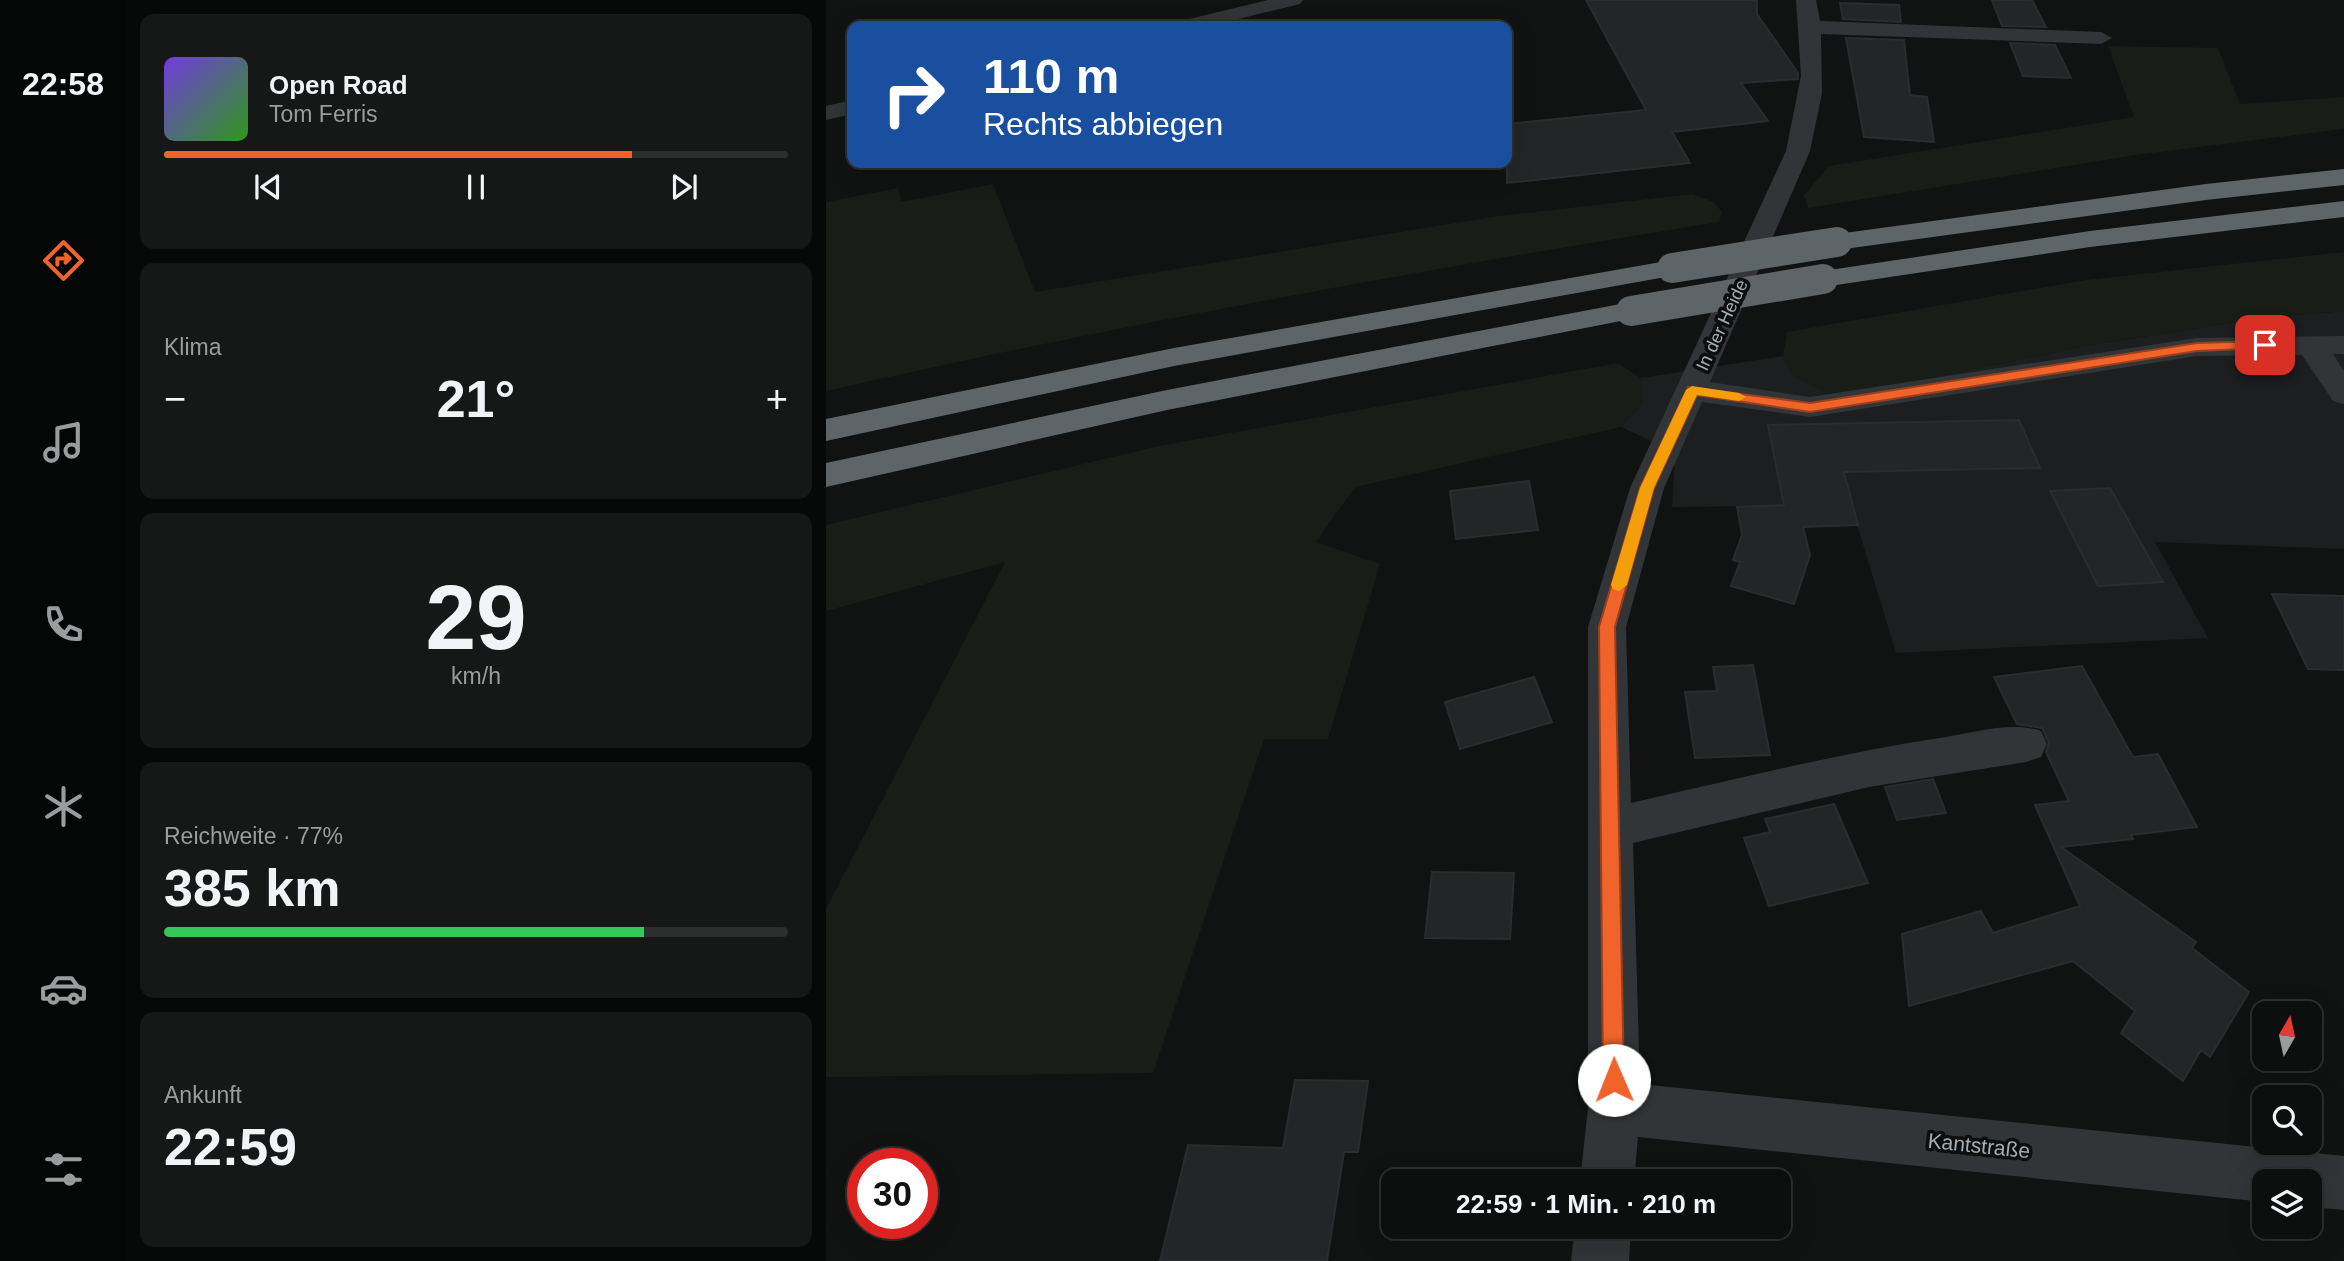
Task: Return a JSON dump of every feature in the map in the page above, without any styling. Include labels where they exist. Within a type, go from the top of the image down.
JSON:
[{"type":"highway","points":[[826,430],[1174,357],[1672,268],[1837,242],[2206,192],[2344,177]]},
{"type":"highway","points":[[826,475],[1167,400],[1631,311],[2090,239],[2344,209]]},
{"type":"street","points":[[1205,21],[1293,0]]},
{"type":"street","name":"In der Heide","points":[[1608,1169],[1614,1108],[1607,627],[1647,488],[1798,151],[1811,109],[1814,72],[1809,14],[2101,38]]},
{"type":"street","points":[[826,113],[847,108]]},
{"type":"street","points":[[2310,344],[2344,394]]},
{"type":"street","points":[[1692,390],[1810,407],[2197,347],[2344,345]]},
{"type":"street","points":[[1610,828],[1867,768],[1944,753],[2026,744]]},
{"type":"street","name":"Kantstraße","points":[[1614,1108],[2344,1184]]},
{"type":"street","points":[[1600,1261],[1602,1239]]},
{"type":"shaded area","points":[[2108,46],[2218,48],[2240,104],[2344,97],[2344,129],[2136,155],[1808,208],[1804,195],[1829,166],[2134,117]]},
{"type":"shaded area","points":[[993,184],[1035,292],[1492,217],[1692,194],[1714,202],[1722,212],[1719,222],[1271,299],[826,391],[826,202],[899,188],[901,202]]},
{"type":"shaded area","points":[[2344,252],[2344,311],[2261,318],[2085,346],[1876,389],[1826,394],[1791,374],[1783,356],[1787,332],[2086,280]]},
{"type":"shaded area","points":[[2344,311],[2344,549],[2155,542],[2208,638],[1896,653],[1851,505],[1672,507],[1675,452],[1621,427],[1642,403],[1641,378],[1783,356],[1791,374],[1876,389],[2085,346],[2261,318]]},
{"type":"shaded area","points":[[1618,363],[1641,378],[1642,403],[1621,427],[1355,487],[1316,542],[1380,564],[1328,739],[1264,739],[1153,1073],[826,1077],[826,909],[1005,562],[826,611],[826,525],[1159,446]]},
{"type":"building","points":[[1586,0],[1757,0],[1757,14],[1798,73],[1798,79],[1741,83],[1768,121],[1672,132],[1690,163],[1507,183],[1507,168],[1512,168],[1512,123],[1646,110]]},
{"type":"building","points":[[1992,0],[2032,0],[2046,27],[2002,26]]},
{"type":"building","points":[[1840,3],[1899,5],[1901,22],[1843,19]]},
{"type":"building","points":[[1846,38],[1904,40],[1910,95],[1927,97],[1934,142],[1864,137]]},
{"type":"building","points":[[2010,43],[2055,45],[2071,78],[2023,76]]},
{"type":"building","points":[[2019,420],[2040,468],[1844,472],[1858,525],[1803,527],[1810,555],[1794,604],[1731,586],[1740,562],[1733,560],[1742,535],[1737,507],[1784,505],[1768,425]]},
{"type":"building","points":[[1529,481],[1538,530],[1456,539],[1450,491]]},
{"type":"building","points":[[2110,488],[2163,582],[2098,586],[2050,491]]},
{"type":"building","points":[[2272,594],[2344,596],[2344,670],[2308,669]]},
{"type":"building","points":[[1753,665],[1770,755],[1695,758],[1685,692],[1717,691],[1713,667]]},
{"type":"building","points":[[2082,666],[2133,757],[2158,754],[2197,827],[2131,835],[2133,839],[2061,847],[2196,942],[2192,948],[2249,992],[2210,1057],[2201,1050],[2183,1081],[2121,1033],[2135,1011],[2073,961],[1909,1006],[1902,934],[1981,911],[1993,933],[2080,906],[2035,805],[2069,801],[2046,752],[2049,743],[2042,728],[2017,724],[1994,677]]},
{"type":"building","points":[[1534,677],[1552,722],[1460,749],[1445,702]]},
{"type":"building","points":[[1933,779],[1946,813],[1897,820],[1885,787]]},
{"type":"building","points":[[1834,804],[1868,883],[1769,906],[1744,838],[1770,832],[1765,819]]},
{"type":"building","points":[[1432,872],[1514,873],[1510,939],[1425,938]]},
{"type":"building","points":[[1295,1080],[1368,1081],[1358,1152],[1344,1152],[1327,1261],[1160,1261],[1188,1145],[1283,1148]]},
{"type":"slow traffic","points":[[1619,585],[1647,488],[1692,390],[1739,397]]},
{"type":"route","points":[[1614,1080],[1607,627],[1647,488],[1692,390],[1810,407],[2197,347],[2265,345]]}]
